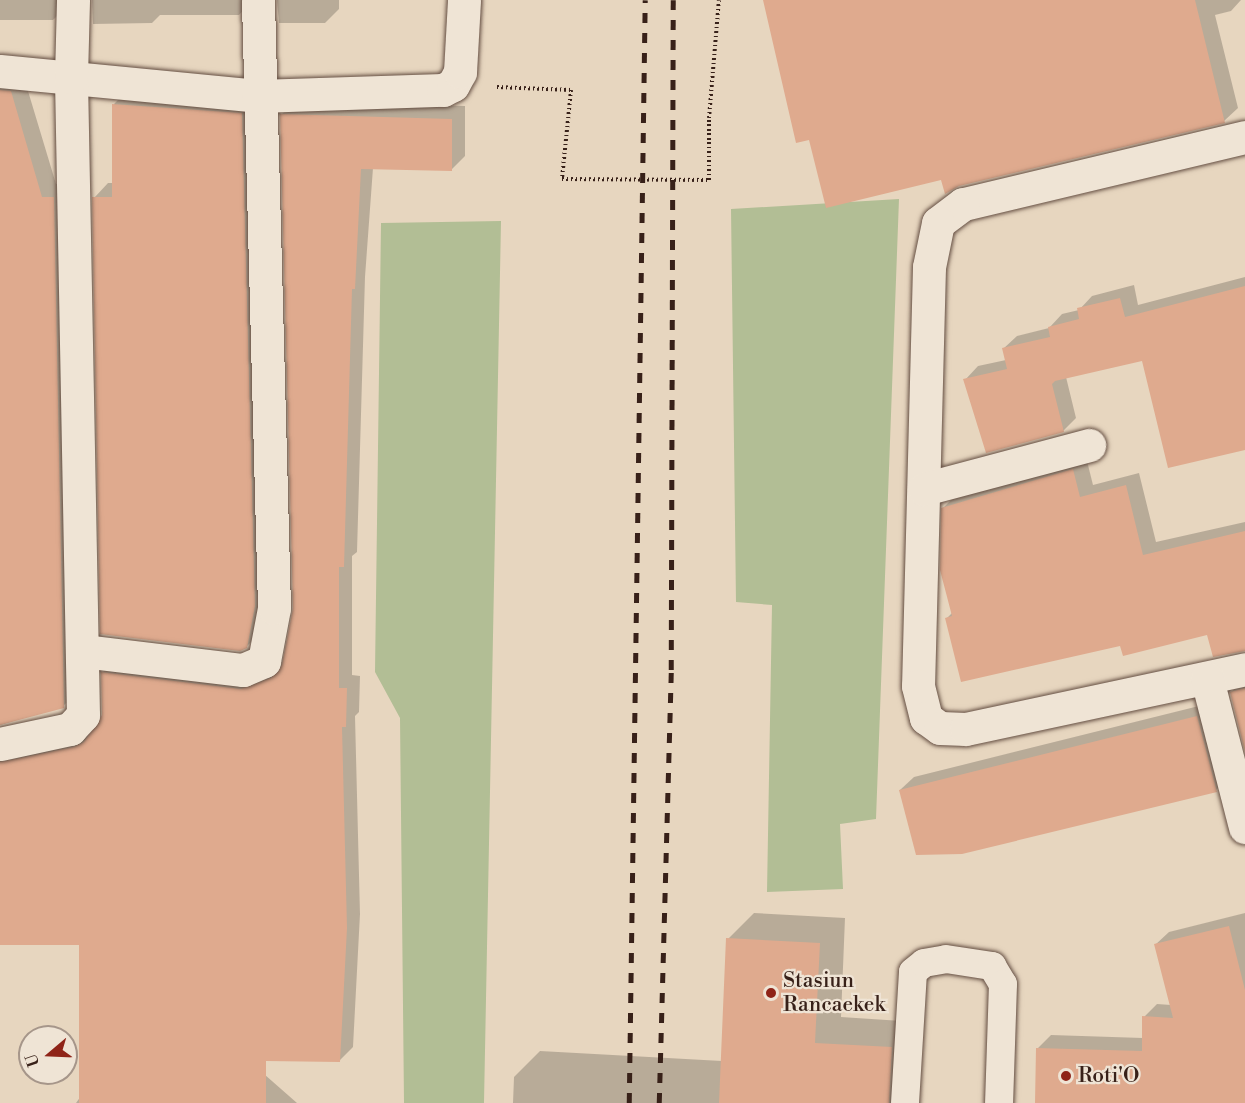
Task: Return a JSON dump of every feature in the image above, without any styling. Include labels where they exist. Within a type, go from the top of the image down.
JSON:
[{"type":"street","points":[[0,744],[70,729],[83,715],[71,77],[73,0]]},
{"type":"street","points":[[83,651],[243,670],[264,661],[274,608],[258,96],[258,0]]},
{"type":"street","points":[[0,71],[258,96],[443,90],[453,85],[464,52],[464,0]]},
{"type":"street","points":[[1245,137],[963,204],[938,223],[929,267],[918,686],[926,718],[940,728],[966,729],[1207,680],[1245,669]]},
{"type":"street","points":[[924,489],[1089,445]]},
{"type":"street","points":[[1207,680],[1245,827]]},
{"type":"lane","points":[[905,1103],[913,972],[924,963],[946,959],[975,960],[992,966],[1003,984],[999,1103]]},
{"type":"path","points":[[453,85],[571,90],[562,179],[709,180],[709,118],[719,0]]},
{"type":"green space","points":[[899,199],[876,819],[840,824],[843,889],[767,892],[772,605],[736,602],[731,209]]},
{"type":"green space","points":[[501,221],[484,1103],[404,1103],[400,718],[375,672],[381,223]]},
{"type":"building","points":[[763,0],[1195,0],[1225,123],[959,186],[945,194],[941,180],[826,208],[809,140],[796,143]]},
{"type":"building","points":[[0,90],[11,91],[42,197],[54,197],[64,708],[0,725]]},
{"type":"building","points":[[112,104],[242,113],[255,606],[247,648],[240,651],[100,634],[92,197],[112,197]]},
{"type":"building","points":[[280,114],[452,119],[452,171],[361,169],[355,289],[352,289],[344,567],[339,567],[339,688],[347,688],[346,727],[342,727],[347,928],[340,1062],[266,1061],[266,1103],[79,1103],[79,945],[0,945],[0,762],[74,747],[84,742],[102,715],[101,672],[241,689],[271,678],[282,665],[293,608]]},
{"type":"building","points":[[1245,286],[1245,450],[1168,468],[1142,361],[1055,381],[1052,384],[1064,432],[986,453],[963,379],[1007,369],[1002,348],[1050,337],[1048,327],[1079,319],[1077,308],[1120,298],[1125,317]]},
{"type":"building","points":[[1073,469],[1080,497],[1126,485],[1143,555],[1245,531],[1245,651],[1213,657],[1207,635],[1123,656],[1120,646],[961,682],[945,618],[952,616],[940,570],[941,508]]},
{"type":"building","points":[[1245,688],[1245,752],[1230,692]]},
{"type":"building","points":[[1197,716],[1217,792],[962,854],[916,855],[899,790]]},
{"type":"building","points":[[1229,926],[1245,990],[1245,1103],[1035,1103],[1036,1048],[1142,1051],[1142,1016],[1173,1018],[1154,944]]},
{"type":"building","name":"Stasiun Rancaekek","points":[[726,938],[820,943],[815,1043],[892,1047],[889,1103],[719,1103]]},
{"type":"railway","points":[[629,1103],[645,0]]},
{"type":"railway","points":[[659,1103],[671,670],[673,0]]},
{"type":"place","name":"Stasiun Rancaekek","points":[[771,993]]},
{"type":"place","name":"Roti'O","points":[[1066,1076]]}]
